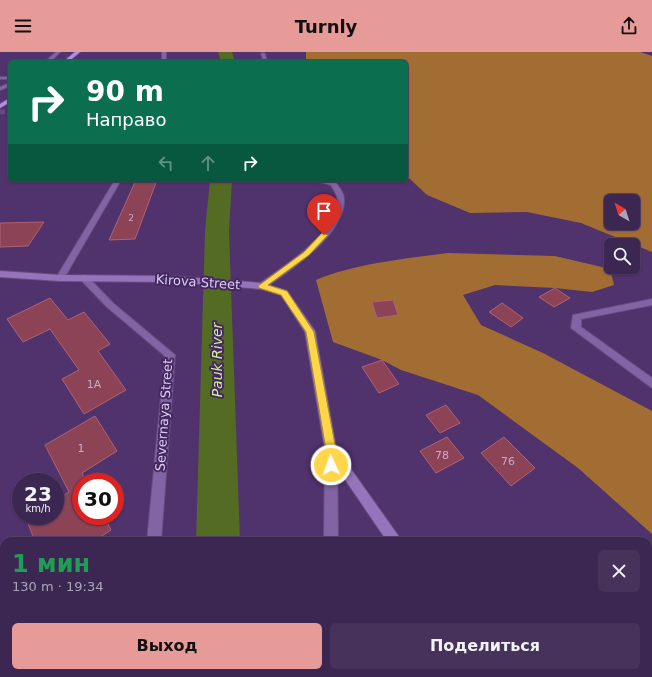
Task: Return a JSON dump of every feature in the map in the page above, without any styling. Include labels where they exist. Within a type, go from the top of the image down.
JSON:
[{"type":"highway","points":[[68,60],[78,52]]},
{"type":"main road","name":"Kirova Street","points":[[0,274],[60,278],[171,279],[262,286],[284,293],[310,332],[331,450],[392,537]]},
{"type":"street","points":[[48,60],[58,52]]},
{"type":"street","points":[[263,54],[264,60]]},
{"type":"street","points":[[60,278],[117,182]]},
{"type":"street","points":[[262,286],[307,253],[324,235],[339,213],[341,198],[334,184],[325,182]]},
{"type":"street","name":"Severnaya Street","points":[[84,278],[110,305],[170,355],[154,537]]},
{"type":"street","points":[[652,302],[576,317],[576,328],[652,384]]},
{"type":"street","points":[[331,450],[331,537]]},
{"type":"shaded area","points":[[306,52],[640,52],[652,56],[652,252],[640,247],[640,238],[618,238],[581,223],[527,212],[470,213],[427,195],[408,178],[408,60],[306,60]]},
{"type":"shaded area","points":[[448,253],[555,256],[604,268],[604,274],[611,274],[614,285],[592,292],[555,288],[495,285],[463,295],[481,325],[543,353],[652,411],[652,534],[578,468],[478,395],[401,370],[382,360],[333,342],[316,280],[348,269]]},
{"type":"building","points":[[135,182],[156,182],[135,239],[109,240]]},
{"type":"building","points":[[44,222],[28,246],[0,247],[0,223]]},
{"type":"building","points":[[555,288],[570,298],[554,307],[539,297]]},
{"type":"building","points":[[50,298],[68,320],[84,312],[110,344],[98,351],[126,390],[84,414],[62,379],[79,370],[50,329],[23,342],[7,319]]},
{"type":"building","points":[[393,300],[398,315],[377,318],[372,302]]},
{"type":"building","points":[[502,303],[523,318],[511,327],[489,312]]},
{"type":"building","points":[[382,360],[399,384],[379,393],[362,367]]},
{"type":"building","points":[[446,405],[460,423],[440,433],[426,415]]},
{"type":"building","points":[[95,416],[117,451],[82,473],[72,473],[72,525],[108,525],[111,530],[100,537],[33,537],[29,525],[64,525],[64,495],[69,492],[64,482],[64,473],[59,473],[45,445]]},
{"type":"building","points":[[447,437],[464,458],[436,473],[420,451]]},
{"type":"building","points":[[504,437],[535,468],[511,486],[481,453]]},
{"type":"waterway","name":"Pauk River","points":[[225,52],[227,60]]},
{"type":"waterway","name":"Pauk River","points":[[218,537],[217,231],[221,182]]},
{"type":"tunnel","points":[[0,112],[8,111]]},
{"type":"route","points":[[324,235],[307,253],[262,286],[284,293],[310,332],[315,368],[331,450],[331,465]]}]
